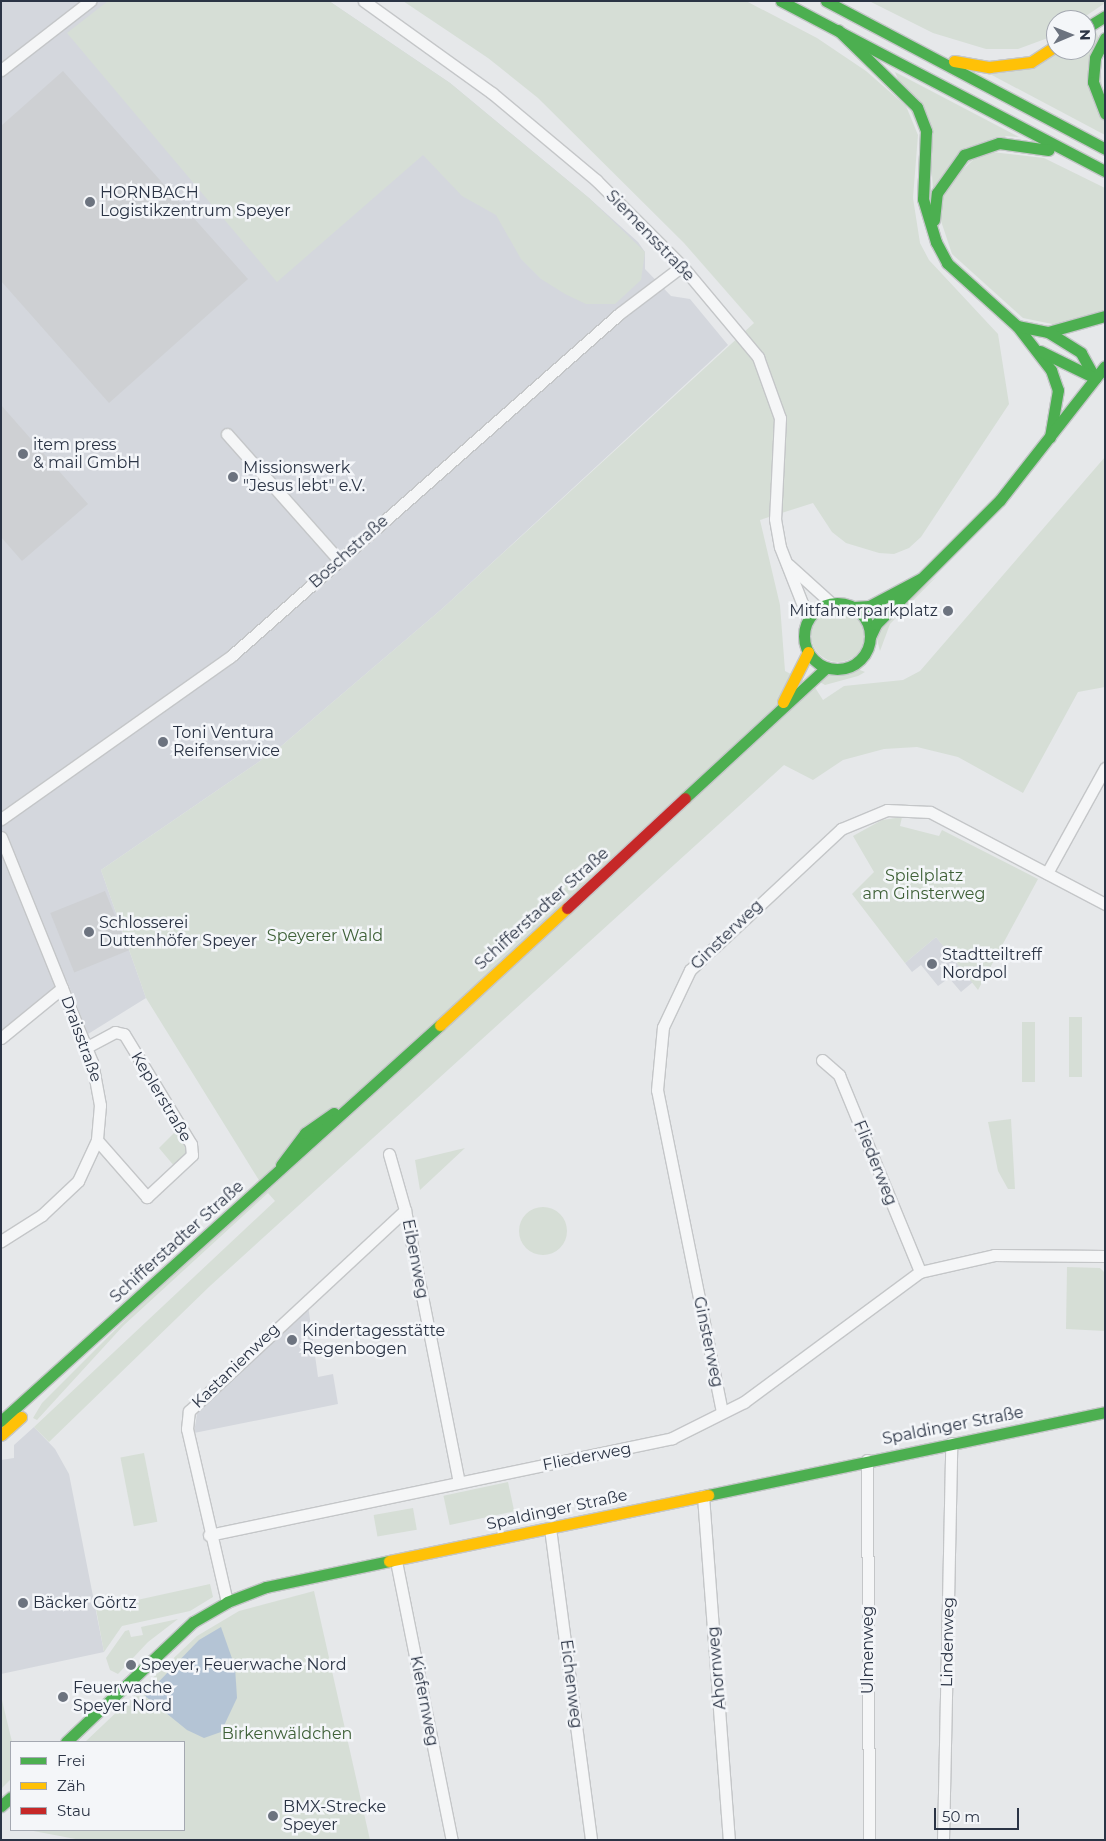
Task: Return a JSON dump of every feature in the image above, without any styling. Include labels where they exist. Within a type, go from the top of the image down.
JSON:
[{"type":"main road","points":[[781,1],[1105,171]]},
{"type":"main road","points":[[826,1],[1105,149]]},
{"type":"main road","points":[[838,30],[917,107],[926,131],[923,199],[932,230],[947,263],[1017,326],[1038,349],[1058,390],[1050,437]]},
{"type":"main road","points":[[1105,38],[1095,58],[1094,82],[1105,114]]},
{"type":"main road","points":[[934,57],[989,67],[1031,62],[1046,52]]},
{"type":"main road","points":[[932,230],[937,193],[947,173],[964,155],[981,146],[1023,144],[1076,156]]},
{"type":"main road","points":[[1048,332],[1105,316]]},
{"type":"main road","points":[[1017,326],[1048,332],[1081,353],[1095,378]]},
{"type":"main road","points":[[1038,349],[1095,378]]},
{"type":"main road","points":[[922,578],[869,606],[854,607],[831,603],[808,618],[803,637],[808,652],[826,668],[842,669],[857,662],[876,624],[909,595],[922,578],[1000,500],[1105,366]]},
{"type":"main road","points":[[854,607],[866,620],[870,637]]},
{"type":"main road","name":"Schifferstadter Straße","points":[[753,738],[787,698],[808,652]]},
{"type":"main road","name":"Schifferstadter Straße","points":[[1,1421],[98,1336],[278,1172],[753,738],[826,668]]},
{"type":"main road","name":"Schifferstadter Straße","points":[[1,1435],[82,1359],[98,1336]]},
{"type":"main road","name":"Spaldinger Straße","points":[[67,1741],[175,1636],[227,1602],[266,1587],[866,1460],[1105,1412]]},
{"type":"street","points":[[1,70],[90,1]]},
{"type":"street","name":"Siemensstraße","points":[[364,1],[551,140],[682,266],[736,328],[758,358],[772,388],[780,418],[781,452],[775,519],[784,560],[808,618]]},
{"type":"street","name":"Boschstraße","points":[[1,819],[230,657],[620,313],[682,266]]},
{"type":"street","points":[[227,434],[339,560]]},
{"type":"street","points":[[784,560],[831,603]]},
{"type":"street","points":[[1047,873],[1105,768]]},
{"type":"street","name":"Ginsterweg","points":[[722,1412],[657,1090],[660,1037],[686,976],[722,937],[841,829],[871,813],[900,808],[930,812],[1105,904]]},
{"type":"street","name":"Draisstraße","points":[[1,837],[87,1047],[99,1090],[97,1140],[69,1192],[1,1241]]},
{"type":"street","points":[[1,1038],[62,988]]},
{"type":"street","name":"Keplerstraße","points":[[87,1047],[115,1032],[124,1034],[191,1144],[192,1155],[147,1197],[97,1140]]},
{"type":"street","name":"Fliederweg","points":[[822,1060],[840,1075],[920,1272]]},
{"type":"street","name":"Eibenweg","points":[[389,1154],[405,1210],[459,1482]]},
{"type":"street","name":"Kastanienweg","points":[[227,1602],[209,1534],[187,1429],[189,1411],[405,1210]]},
{"type":"street","name":"Fliederweg","points":[[209,1534],[660,1441],[744,1402],[920,1272],[994,1254],[1105,1256]]},
{"type":"street","name":"Lindenweg","points":[[943,1840],[951,1443]]},
{"type":"street","name":"Ulmenweg","points":[[866,1460],[869,1840]]},
{"type":"street","name":"Ahornweg","points":[[703,1496],[730,1840]]},
{"type":"street","name":"Eichenweg","points":[[550,1528],[591,1840]]},
{"type":"street","name":"Kiefernweg","points":[[396,1561],[452,1840]]},
{"type":"shaded area","points":[[1,1],[329,1],[450,83],[589,198],[638,242],[645,252],[645,269],[671,296],[690,299],[728,345],[443,608],[279,748],[101,870],[146,998],[88,1034],[67,981],[1,1035]]},
{"type":"shaded area","name":"Stadtteiltreff Nordpol","points":[[936,937],[973,982],[961,992],[949,978],[938,986],[921,965],[912,972],[905,963]]},
{"type":"shaded area","name":"Kindertagesstätte Regenbogen","points":[[308,1305],[318,1377],[333,1374],[338,1404],[194,1433],[198,1408]]},
{"type":"shaded area","points":[[34,1427],[55,1449],[69,1474],[104,1652],[1,1674],[1,1460],[14,1458],[14,1445]]},
{"type":"green space","points":[[108,1],[329,1],[450,83],[589,198],[645,252],[641,280],[615,304],[586,304],[565,294],[541,279],[521,259],[496,215],[462,196],[423,155],[277,282],[67,33]]},
{"type":"green space","name":"Speyerer Wald","points":[[403,1],[746,1],[817,38],[866,71],[906,106],[918,135],[913,198],[920,243],[929,260],[998,334],[1009,404],[921,537],[909,548],[894,554],[879,553],[846,543],[832,532],[813,503],[760,520],[780,605],[785,671],[814,686],[823,700],[844,686],[903,680],[920,671],[1105,457],[1105,687],[1078,692],[1023,793],[958,757],[917,747],[884,749],[843,760],[813,780],[784,765],[210,1286],[49,1442],[34,1427],[275,1201],[268,1193],[123,1326],[37,1420],[33,1418],[42,1403],[132,1313],[265,1190],[146,998],[101,870],[279,748],[443,608],[754,323],[684,243],[538,98],[488,58]]},
{"type":"green space","points":[[869,1],[1105,1],[1105,3],[1095,10],[1046,10],[1046,39],[1018,49],[986,49],[933,33]]},
{"type":"green space","points":[[1096,32],[1099,39],[1105,135],[988,73],[1046,56],[1046,60],[1096,60]]},
{"type":"green space","points":[[895,72],[1019,137],[1006,136],[933,189],[931,160]]},
{"type":"green space","points":[[983,151],[1044,158],[1105,188],[1105,311],[1062,326],[1023,318],[952,254],[940,218],[946,185]]},
{"type":"green space","points":[[938,575],[890,624],[880,651],[876,635],[885,620]]},
{"type":"green space","points":[[838,608],[848,610],[857,616],[863,625],[865,635],[863,645],[857,654],[848,660],[838,662],[828,660],[819,654],[813,645],[811,635],[813,625],[819,616],[828,610]]},
{"type":"green space","points":[[860,670],[865,672],[858,676],[825,685],[818,681],[829,674]]},
{"type":"green space","name":"Spielplatz am Ginsterweg","points":[[902,817],[900,826],[939,836],[942,830],[1038,879],[978,990],[936,937],[905,963],[852,894],[874,872],[853,836],[882,820]]},
{"type":"green space","points":[[1069,1017],[1082,1017],[1082,1077],[1069,1077]]},
{"type":"green space","points":[[1022,1022],[1035,1022],[1035,1082],[1022,1082]]},
{"type":"green space","points":[[1011,1119],[1015,1189],[1008,1189],[998,1171],[988,1122]]},
{"type":"green space","points":[[175,1132],[187,1147],[186,1156],[175,1167],[159,1148]]},
{"type":"green space","points":[[465,1148],[420,1190],[415,1160]]},
{"type":"green space","points":[[543,1207],[552,1209],[560,1214],[565,1222],[567,1231],[565,1240],[560,1248],[552,1253],[543,1255],[534,1253],[526,1248],[521,1240],[519,1231],[521,1222],[526,1214],[534,1209]]},
{"type":"green space","points":[[1067,1267],[1100,1268],[1105,1273],[1105,1331],[1066,1329]]},
{"type":"green space","points":[[144,1453],[157,1522],[134,1526],[120,1458]]},
{"type":"green space","points":[[508,1482],[514,1511],[450,1525],[443,1496]]},
{"type":"green space","points":[[413,1508],[417,1530],[377,1537],[374,1515]]},
{"type":"green space","points":[[210,1584],[213,1597],[190,1611],[122,1626],[104,1652],[96,1609]]},
{"type":"green space","name":"Birkenwäldchen","points":[[314,1591],[370,1840],[81,1840],[33,1831],[185,1831],[185,1741],[86,1741],[197,1636],[239,1611]]},
{"type":"green space","points":[[178,1619],[148,1642],[118,1674],[110,1670],[106,1658],[125,1631],[129,1630],[131,1637],[143,1635],[141,1627]]},
{"type":"green space","points":[[1,1696],[12,1741],[10,1741],[10,1780],[1,1789]]},
{"type":"water","points":[[221,1627],[235,1667],[237,1698],[221,1732],[204,1738],[187,1730],[145,1696],[199,1640]]},
{"type":"building","name":"HORNBACH Logistikzentrum Speyer","points":[[63,71],[248,279],[109,403],[1,281],[1,126]]},
{"type":"building","name":"item press & mail GmbH","points":[[1,405],[88,504],[22,561],[1,537]]},
{"type":"building","name":"Schlosserei Duttenhöfer Speyer","points":[[105,891],[129,950],[74,972],[50,913]]},
{"type":"traffic: fast","points":[[781,1],[1105,171]]},
{"type":"traffic: fast","points":[[826,1],[1105,149]]},
{"type":"traffic: fast","points":[[1096,22],[1105,16]]},
{"type":"traffic: fast","points":[[838,30],[917,107],[926,131],[923,199],[936,242],[947,263],[1017,326],[1051,370],[1058,390],[1050,437]]},
{"type":"traffic: fast","points":[[1105,38],[1095,58],[1093,82],[1105,114]]},
{"type":"traffic: fast","points":[[934,220],[937,193],[964,155],[999,143],[1049,150]]},
{"type":"traffic: fast","points":[[1017,326],[1048,332],[1105,316]]},
{"type":"traffic: fast","points":[[1048,332],[1081,353],[1095,378]]},
{"type":"traffic: fast","points":[[1040,351],[1095,378]]},
{"type":"traffic: fast","points":[[870,637],[876,624],[1000,500],[1105,366]]},
{"type":"traffic: fast","points":[[854,607],[869,606],[920,579]]},
{"type":"traffic: fast","points":[[831,603],[843,603],[861,612],[868,623],[870,636],[868,649],[861,660],[850,667],[831,669],[818,664],[809,655],[804,642],[804,630],[809,617],[818,608],[831,603]]},
{"type":"traffic: fast","points":[[685,798],[826,668]]},
{"type":"traffic: fast","points":[[1,1421],[440,1025]]},
{"type":"traffic: fast","points":[[281,1165],[305,1133],[334,1113]]},
{"type":"traffic: fast","points":[[708,1495],[1105,1412]]},
{"type":"traffic: fast","points":[[67,1741],[193,1622],[227,1602],[266,1587],[389,1561]]},
{"type":"traffic: fast","points":[[1,1806],[10,1798]]},
{"type":"traffic: slow","points":[[954,61],[989,67],[1031,62],[1046,52]]},
{"type":"traffic: slow","points":[[783,702],[808,652]]},
{"type":"traffic: slow","points":[[440,1025],[567,908]]},
{"type":"traffic: slow","points":[[1,1435],[21,1417]]},
{"type":"traffic: slow","points":[[389,1561],[708,1495]]},
{"type":"traffic: jam","points":[[567,908],[685,798]]},
{"type":"place","name":"HORNBACH Logistikzentrum Speyer","points":[[90,202]]},
{"type":"place","name":"item press & mail GmbH","points":[[23,454]]},
{"type":"place","name":"Missionswerk \"Jesus lebt\" e.V.","points":[[233,477]]},
{"type":"place","name":"Mitfahrerparkplatz","points":[[948,611]]},
{"type":"place","name":"Toni Ventura Reifenservice","points":[[163,742]]},
{"type":"place","name":"Schlosserei Duttenhöfer Speyer","points":[[89,932]]},
{"type":"place","name":"Stadtteiltreff Nordpol","points":[[932,964]]},
{"type":"place","name":"Kindertagesstätte Regenbogen","points":[[292,1340]]},
{"type":"place","name":"Bäcker Görtz","points":[[23,1603]]},
{"type":"place","name":"Speyer, Feuerwache Nord","points":[[131,1665]]},
{"type":"place","name":"Feuerwache Speyer Nord","points":[[63,1697]]},
{"type":"place","name":"BMX-Strecke Speyer","points":[[273,1816]]}]
